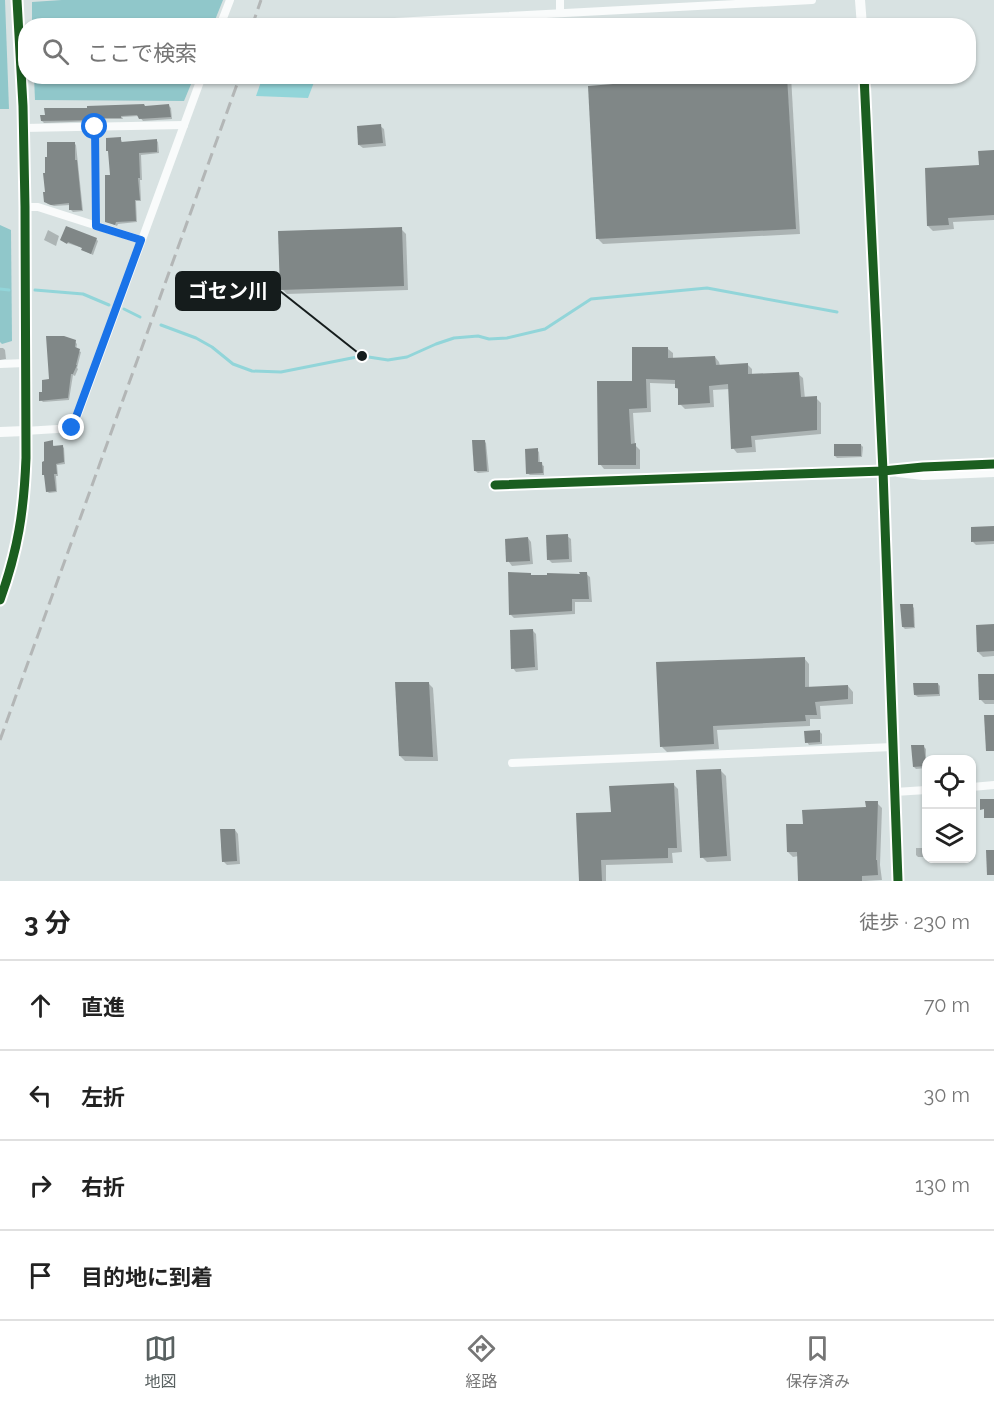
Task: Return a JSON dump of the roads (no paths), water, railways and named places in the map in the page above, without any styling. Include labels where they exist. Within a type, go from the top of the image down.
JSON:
[{"type":"street","points":[[17,0],[18,21]]},
{"type":"street","points":[[223,18],[230,0]]},
{"type":"street","points":[[560,0],[560,13]]},
{"type":"street","points":[[467,18],[812,0]]},
{"type":"street","points":[[860,0],[861,18]]},
{"type":"street","points":[[0,600],[12,564],[22,516],[26,458],[25,207],[21,84]]},
{"type":"street","points":[[0,432],[72,428],[198,84]]},
{"type":"street","points":[[864,84],[883,471],[898,881]]},
{"type":"street","points":[[23,128],[184,125]]},
{"type":"street","points":[[95,127],[96,226]]},
{"type":"street","points":[[25,207],[38,207],[141,240]]},
{"type":"street","points":[[0,364],[25,363]]},
{"type":"street","points":[[495,485],[883,471],[994,464]]},
{"type":"street","points":[[883,471],[923,476],[994,473]]},
{"type":"street","points":[[512,763],[893,747]]},
{"type":"street","points":[[976,787],[994,785]]},
{"type":"street","points":[[895,792],[922,790]]},
{"type":"waterway","points":[[161,325],[196,338],[212,347],[233,364],[252,371],[281,372],[362,356],[388,360],[407,357],[454,338],[478,336],[489,339],[507,338],[545,329],[591,299],[707,288],[837,312]]},
{"type":"waterway","points":[[0,289],[9,290]]},
{"type":"waterway","points":[[35,290],[83,294],[109,305]]},
{"type":"waterway","points":[[124,309],[140,317]]},
{"type":"railway","points":[[255,18],[261,0]]},
{"type":"railway","points":[[0,740],[237,84]]},
{"type":"place","name":"ゴセン川","points":[[362,356]]}]
